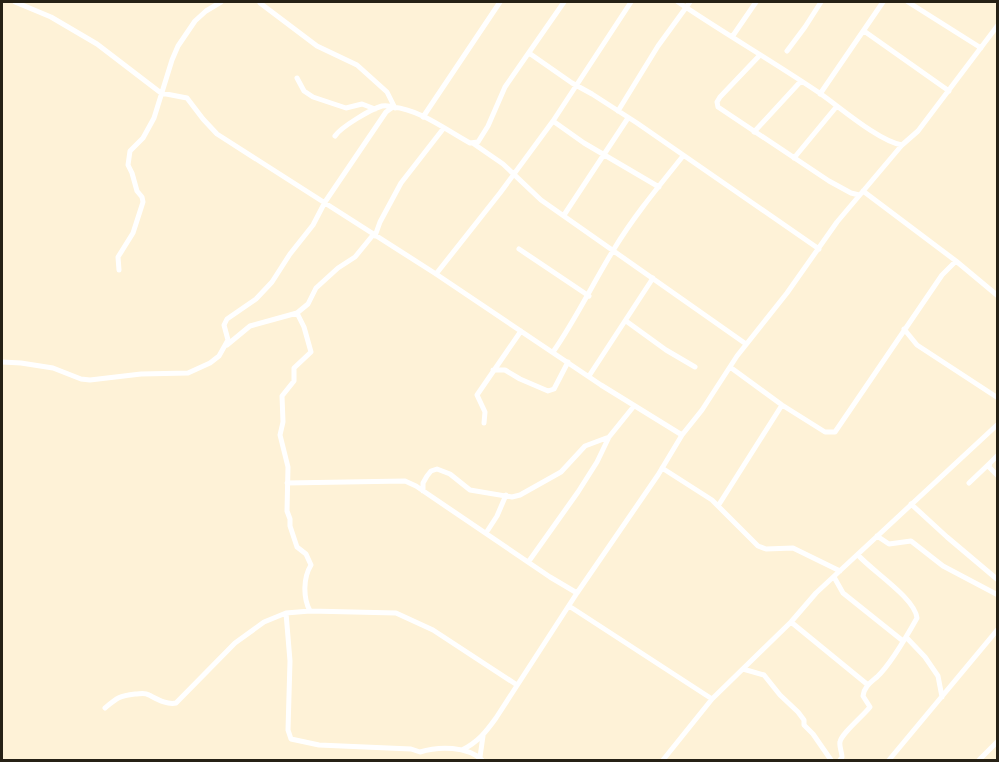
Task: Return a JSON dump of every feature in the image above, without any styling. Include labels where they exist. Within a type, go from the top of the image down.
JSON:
[{"type":"street","points":[[15,2],[57,20],[97,44],[161,93],[187,98],[217,134],[682,435]]},
{"type":"street","points":[[119,270],[118,257],[133,233],[143,202],[128,165],[128,156],[143,138],[154,118],[175,53],[195,21],[221,2]]},
{"type":"street","points":[[260,2],[317,46],[357,65],[387,92],[394,107]]},
{"type":"street","points":[[423,117],[500,2]]},
{"type":"street","points":[[474,144],[481,139],[501,94],[564,2]]},
{"type":"street","points":[[436,274],[553,121],[631,2]]},
{"type":"street","points":[[678,2],[688,4],[760,56],[894,143],[902,145]]},
{"type":"street","points":[[732,37],[756,2]]},
{"type":"street","points":[[787,51],[806,27],[821,2]]},
{"type":"street","points":[[820,94],[883,2]]},
{"type":"street","points":[[912,3],[981,48]]},
{"type":"street","points":[[618,111],[658,46],[688,4]]},
{"type":"street","points":[[462,750],[483,736],[682,435],[702,410],[746,344],[787,293],[837,222],[902,145],[918,131],[998,25]]},
{"type":"street","points":[[864,31],[948,91]]},
{"type":"street","points":[[529,52],[819,249]]},
{"type":"street","points":[[760,56],[717,102],[718,107],[851,194],[861,193],[956,261],[998,296]]},
{"type":"street","points":[[297,78],[304,92],[313,97],[346,108],[362,104],[375,110]]},
{"type":"street","points":[[754,132],[801,81]]},
{"type":"street","points":[[335,136],[339,130],[383,106],[394,107],[423,117],[474,144],[514,173],[541,200],[746,344]]},
{"type":"street","points":[[794,158],[837,106]]},
{"type":"street","points":[[224,349],[228,340],[224,325],[227,319],[256,299],[272,282],[313,225],[325,202],[386,112],[394,107]]},
{"type":"street","points":[[564,215],[628,118]]},
{"type":"street","points":[[553,121],[659,187]]},
{"type":"street","points":[[2,362],[53,368],[81,379],[90,380],[141,374],[189,374],[210,363],[250,326],[297,313],[308,304],[316,288],[338,268],[356,257],[374,235],[401,183],[443,129]]},
{"type":"street","points":[[553,352],[589,296],[614,250],[683,156]]},
{"type":"street","points":[[519,249],[589,296]]},
{"type":"street","points":[[730,366],[782,405],[825,432],[835,432],[942,275],[956,261]]},
{"type":"street","points":[[589,376],[653,278]]},
{"type":"street","points":[[297,313],[304,327],[311,352],[294,368],[294,381],[282,396],[284,422],[280,435],[288,466],[287,511],[293,540],[310,560],[311,565],[305,580],[305,598],[310,611]]},
{"type":"street","points":[[626,321],[666,350],[695,367]]},
{"type":"street","points":[[904,329],[917,345],[998,398]]},
{"type":"street","points":[[484,423],[485,412],[476,397],[520,331]]},
{"type":"street","points":[[493,370],[504,370],[548,391],[554,389],[568,362]]},
{"type":"street","points":[[718,507],[782,405]]},
{"type":"street","points":[[529,561],[585,482],[609,437],[634,406]]},
{"type":"street","points":[[663,760],[712,699],[791,622],[816,593],[998,424]]},
{"type":"street","points":[[423,491],[423,483],[427,476],[431,471],[437,469],[450,474],[470,490],[512,497],[520,495],[561,472],[585,446],[609,437]]},
{"type":"street","points":[[969,483],[998,455]]},
{"type":"street","points":[[990,463],[991,470],[998,476]]},
{"type":"street","points":[[662,468],[701,493],[758,546],[766,549],[792,548],[840,571]]},
{"type":"street","points":[[287,483],[405,481],[550,577],[577,592]]},
{"type":"street","points":[[486,533],[506,495]]},
{"type":"street","points":[[911,504],[946,537],[998,580]]},
{"type":"street","points":[[877,536],[888,544],[911,541],[943,566],[998,595]]},
{"type":"street","points":[[840,760],[842,757],[839,745],[842,736],[870,707],[863,696],[865,688],[882,672],[917,618],[916,611],[888,581],[858,555]]},
{"type":"street","points":[[834,577],[843,593],[905,639],[925,657],[938,676],[942,697]]},
{"type":"street","points":[[570,606],[712,699]]},
{"type":"street","points":[[105,708],[122,695],[140,693],[172,704],[176,703],[235,643],[264,622],[286,613],[310,611],[378,612],[402,615],[433,630],[517,685]]},
{"type":"street","points":[[286,613],[290,661],[288,729],[291,739],[319,745],[411,749],[420,752],[433,748],[462,750],[481,759],[483,736]]},
{"type":"street","points":[[791,622],[868,685]]},
{"type":"street","points":[[889,760],[998,630]]},
{"type":"street","points":[[742,669],[764,675],[798,712],[804,720],[804,725],[831,760]]},
{"type":"street","points":[[979,760],[998,741]]}]
